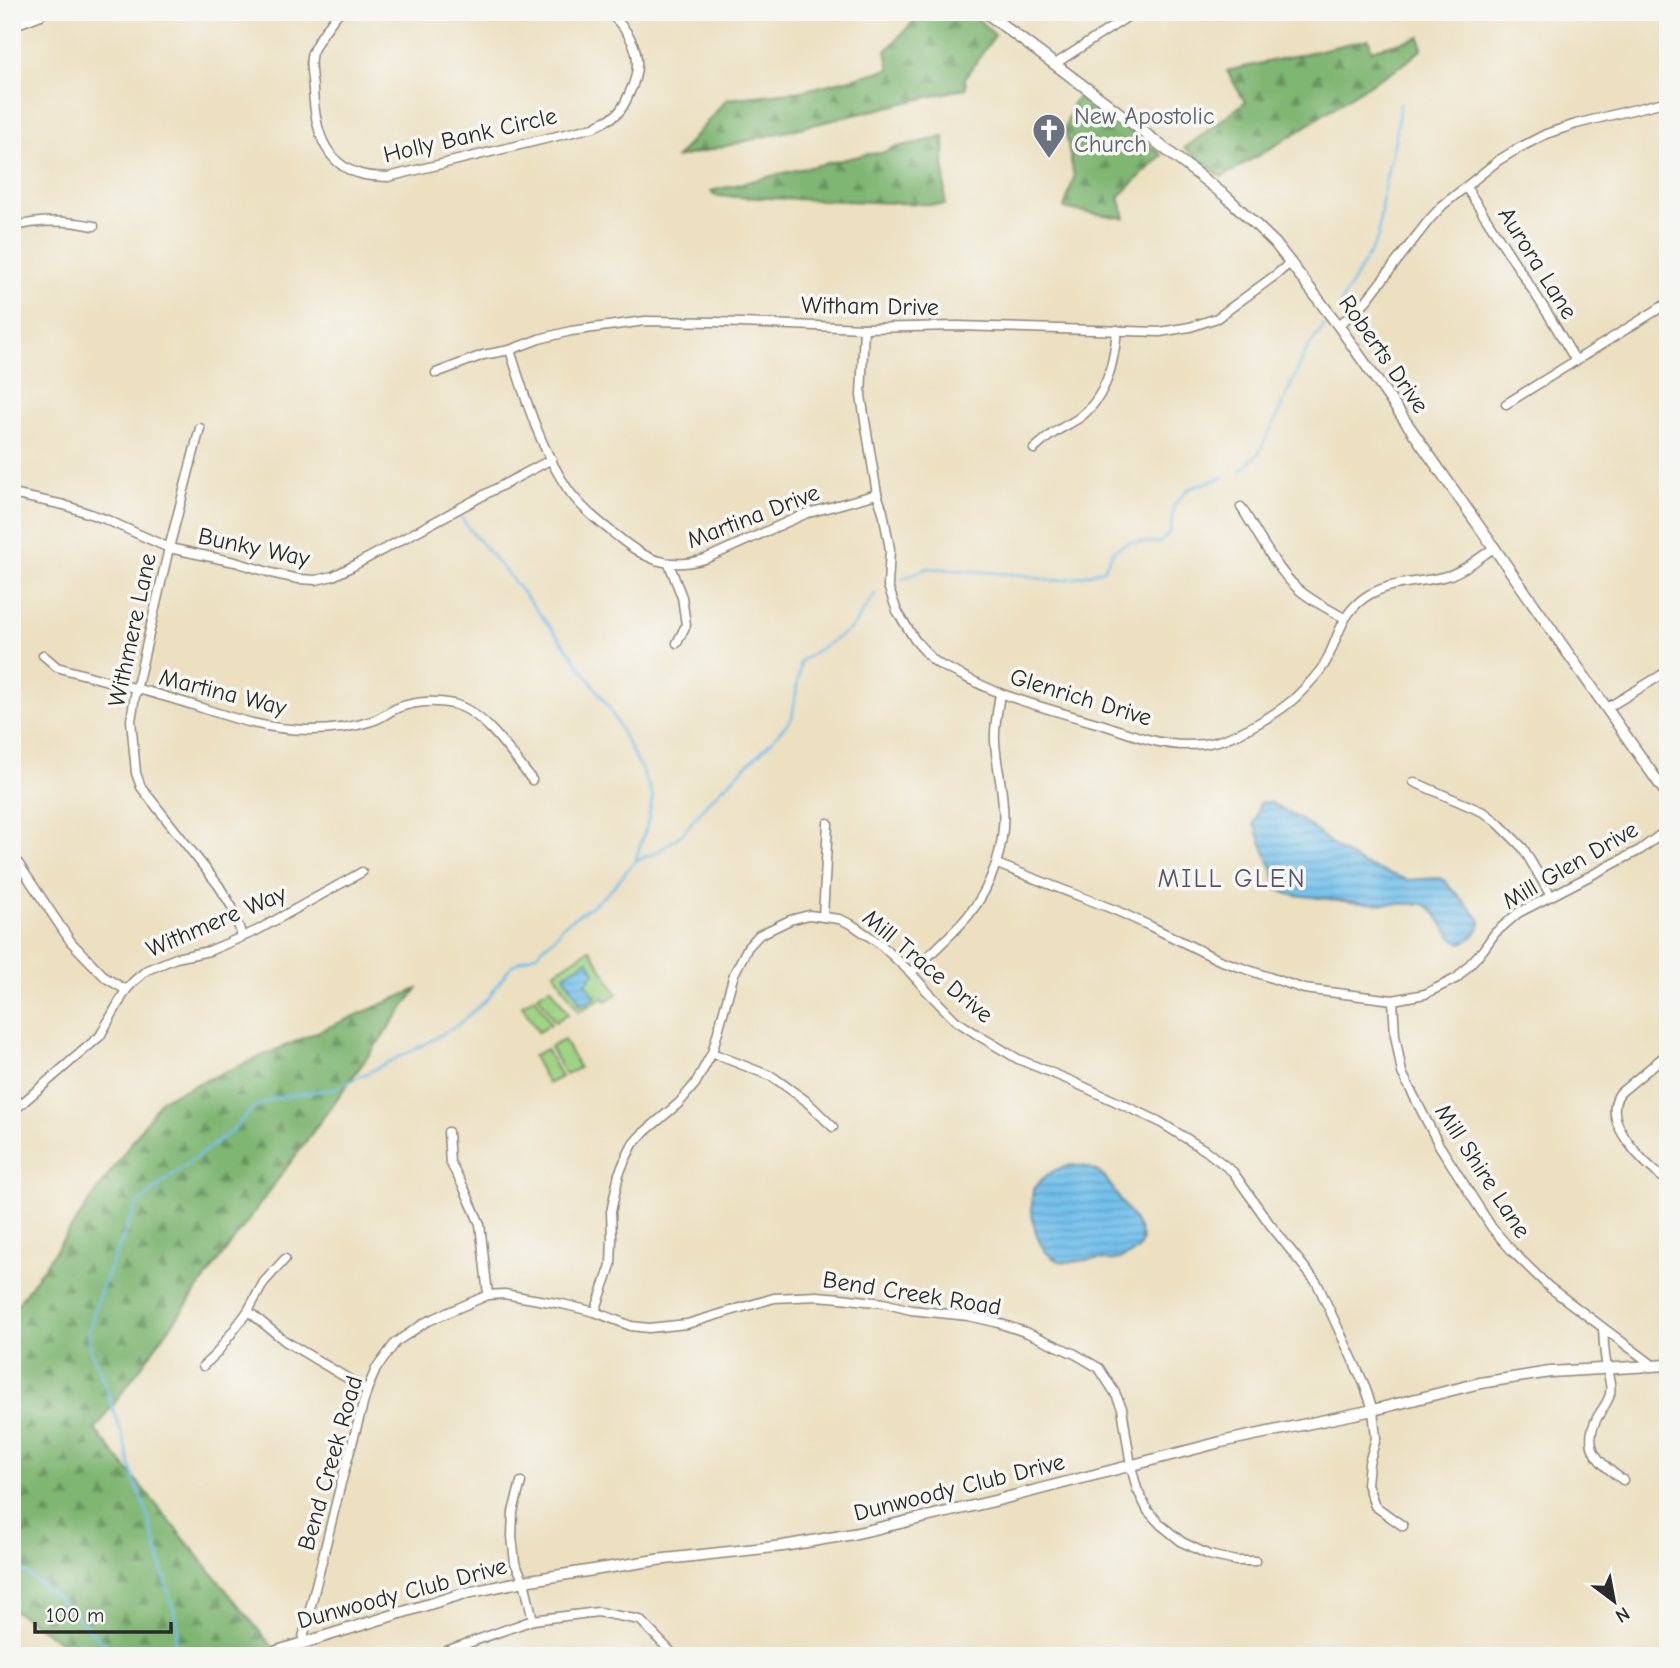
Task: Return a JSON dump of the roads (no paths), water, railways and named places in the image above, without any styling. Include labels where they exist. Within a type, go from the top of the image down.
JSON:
[{"type":"street","name":"Holly Bank Circle","points":[[339,12],[323,32],[311,56],[314,116],[321,141],[331,156],[346,169],[362,175],[388,177],[594,127],[618,114],[636,82],[638,61],[635,45],[624,26],[609,12]]},
{"type":"street","name":"Roberts Drive","points":[[985,12],[1228,198],[1275,243],[1338,325],[1668,796]]},
{"type":"street","points":[[1055,64],[1135,12]]},
{"type":"street","points":[[12,26],[41,15]]},
{"type":"street","points":[[1338,325],[1366,300],[1443,205],[1499,160],[1546,134],[1589,120],[1668,101]]},
{"type":"street","name":"Aurora Lane","points":[[1466,187],[1576,361]]},
{"type":"street","points":[[12,228],[59,220],[94,226]]},
{"type":"street","name":"Witham Drive","points":[[436,373],[484,355],[571,331],[645,321],[864,328],[958,326],[1160,332],[1204,324],[1217,318],[1291,262]]},
{"type":"street","points":[[1506,404],[1668,303]]},
{"type":"street","name":"Glenrich Drive","points":[[864,328],[861,396],[877,494],[890,549],[888,586],[897,611],[915,640],[932,660],[1000,693],[1168,743],[1186,745],[1216,742],[1242,731],[1293,700],[1323,666],[1344,618],[1365,597],[1380,589],[1399,584],[1450,575],[1466,568],[1494,547]]},
{"type":"street","points":[[1034,449],[1080,417],[1101,393],[1114,356],[1117,330]]},
{"type":"street","name":"Martina Drive","points":[[510,350],[528,406],[568,489],[585,509],[634,550],[658,562],[693,563],[804,514],[877,494]]},
{"type":"street","name":"Withmere Lane","points":[[200,428],[169,548],[131,720],[138,780],[219,886],[232,907],[242,936]]},
{"type":"street","name":"Bunky Way","points":[[12,494],[64,505],[105,519],[169,548],[235,562],[275,575],[316,580],[333,576],[353,566],[552,460]]},
{"type":"street","points":[[1241,507],[1280,568],[1298,589],[1344,618]]},
{"type":"street","points":[[669,564],[682,597],[686,625],[677,643]]},
{"type":"street","name":"Martina Way","points":[[43,655],[57,667],[268,728],[331,730],[375,720],[416,702],[452,704],[463,707],[498,736],[532,780]]},
{"type":"street","points":[[1607,708],[1668,671]]},
{"type":"street","points":[[911,973],[970,914],[997,864],[1003,841],[1004,821],[995,742],[1000,693]]},
{"type":"street","points":[[1414,782],[1485,813],[1498,823],[1523,848],[1551,896]]},
{"type":"street","points":[[823,917],[828,823]]},
{"type":"street","name":"Mill Glen Drive","points":[[997,864],[1115,910],[1219,960],[1304,989],[1393,1000],[1425,994],[1457,978],[1495,933],[1518,914],[1640,850],[1668,829]]},
{"type":"street","points":[[18,863],[71,942],[106,978],[125,990]]},
{"type":"street","name":"Withmere Way","points":[[12,1112],[100,1036],[125,990],[147,970],[176,957],[209,951],[256,931],[362,872]]},
{"type":"street","name":"Mill Trace Drive","points":[[595,1312],[611,1265],[611,1212],[619,1174],[633,1144],[689,1093],[712,1052],[734,974],[748,947],[759,935],[790,920],[809,915],[839,919],[879,943],[955,1020],[981,1037],[1018,1059],[1158,1121],[1205,1150],[1233,1172],[1317,1283],[1364,1384],[1373,1410],[1377,1438],[1369,1463],[1367,1484],[1375,1506],[1404,1526]]},
{"type":"street","name":"Mill Shire Lane","points":[[1393,1000],[1395,1035],[1402,1073],[1439,1145],[1492,1228],[1549,1287],[1654,1366]]},
{"type":"street","points":[[712,1052],[773,1077],[805,1100],[833,1128]]},
{"type":"street","points":[[1668,1053],[1620,1093],[1615,1100],[1614,1112],[1631,1147],[1650,1168],[1668,1182]]},
{"type":"street","points":[[447,1132],[450,1162],[480,1224],[488,1295]]},
{"type":"street","points":[[203,1366],[248,1311],[264,1282],[285,1259]]},
{"type":"street","name":"Bend Creek Road","points":[[302,1642],[341,1483],[367,1390],[376,1369],[396,1342],[426,1322],[488,1295],[504,1294],[531,1298],[595,1312],[631,1326],[649,1328],[687,1324],[774,1298],[817,1296],[863,1299],[911,1310],[942,1312],[995,1322],[1028,1333],[1099,1368],[1122,1408],[1137,1489],[1148,1511],[1161,1525],[1182,1542],[1209,1555],[1236,1561],[1255,1561]]},
{"type":"street","points":[[248,1311],[285,1341],[367,1390]]},
{"type":"street","points":[[1603,1329],[1610,1395],[1594,1422],[1591,1442],[1601,1464],[1623,1480]]},
{"type":"street","name":"Dunwoody Club Drive","points":[[261,1656],[463,1594],[524,1581],[656,1560],[783,1546],[853,1534],[1221,1442],[1373,1410],[1480,1383],[1550,1372],[1668,1364]]},
{"type":"street","points":[[521,1482],[513,1512],[512,1536],[515,1563],[524,1581],[533,1620]]},
{"type":"street","points":[[432,1656],[533,1620],[598,1612],[640,1620],[675,1656]]},
{"type":"street","points":[[663,1644],[666,1656]]},
{"type":"water","points":[[1270,802],[1306,823],[1339,850],[1364,865],[1408,880],[1444,880],[1479,918],[1481,922],[1476,932],[1462,943],[1456,940],[1435,913],[1424,904],[1361,903],[1288,894],[1277,888],[1274,873],[1254,824],[1260,803]]},
{"type":"water","points":[[588,960],[595,972],[586,983],[596,997],[581,1006],[564,975]]},
{"type":"water","points":[[1072,1165],[1095,1170],[1109,1183],[1140,1232],[1141,1244],[1134,1252],[1114,1260],[1067,1262],[1055,1259],[1044,1249],[1034,1225],[1033,1190],[1050,1173]]},
{"type":"waterway","points":[[1340,304],[1378,238],[1383,192],[1400,103]]},
{"type":"waterway","points":[[1241,471],[1258,454],[1307,349],[1325,325]]},
{"type":"waterway","points":[[902,579],[928,568],[1024,575],[1051,581],[1103,570],[1114,550],[1129,542],[1160,543],[1170,532],[1174,505],[1188,489],[1224,477]]},
{"type":"waterway","points":[[173,1656],[178,1626],[147,1513],[92,1353],[88,1334],[100,1292],[136,1206],[233,1130],[252,1109],[274,1098],[337,1088],[429,1042],[460,1023],[488,998],[511,966],[536,954],[557,935],[562,926],[610,891],[635,861],[647,825],[653,796],[608,706],[571,653],[461,517]]},
{"type":"waterway","points":[[635,861],[656,853],[682,834],[709,801],[768,745],[792,718],[801,661],[852,628],[875,594]]},
{"type":"waterway","points":[[12,1564],[74,1612],[98,1639],[126,1656]]},
{"type":"place","name":"New Apostolic Church","points":[[1049,160]]},
{"type":"district","name":"MILL GLEN","points":[[1232,879]]}]
